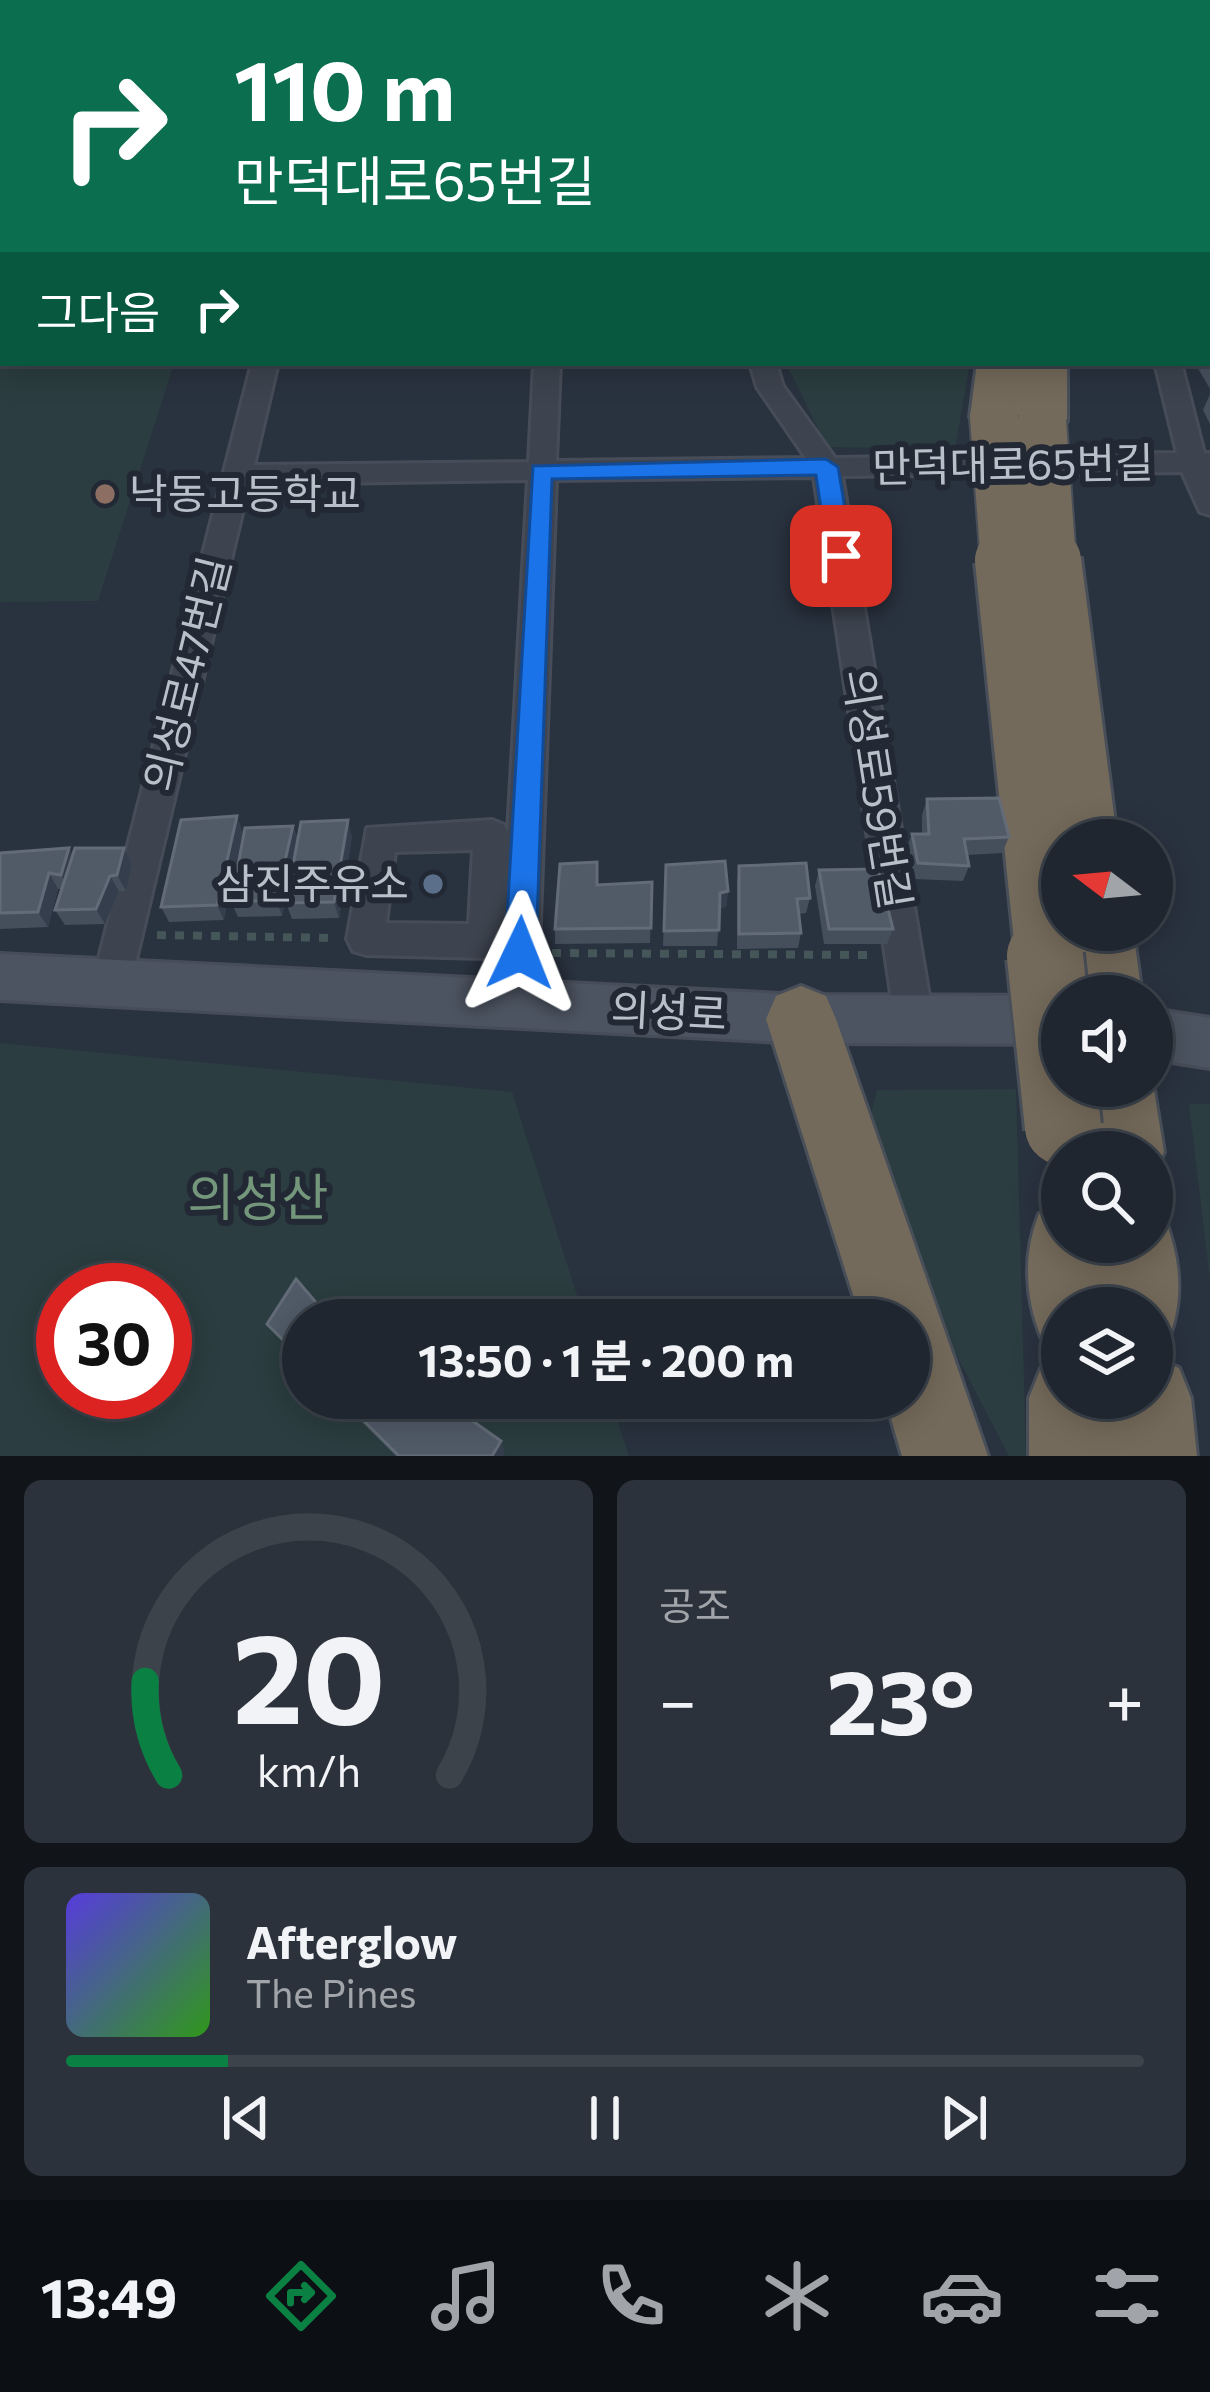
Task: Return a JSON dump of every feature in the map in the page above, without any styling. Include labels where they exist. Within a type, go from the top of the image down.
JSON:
[{"type":"highway","points":[[1041,366],[1012,400],[999,504],[1099,1130]]},
{"type":"highway","points":[[1012,400],[1045,512],[1084,819]]},
{"type":"highway","points":[[801,1019],[895,1299]]},
{"type":"highway","points":[[930,1408],[945,1456]]},
{"type":"highway","points":[[1071,1419],[1072,1456]]},
{"type":"highway","points":[[1150,1419],[1154,1456]]},
{"type":"main road","name":"의성로","points":[[0,977],[111,985],[519,978],[801,1019],[1041,1015]]},
{"type":"main road","points":[[1173,1021],[1210,1022]]},
{"type":"main road","points":[[1173,1037],[1210,1042]]},
{"type":"street","name":"의성로47번길","points":[[111,985],[264,366]]},
{"type":"street","points":[[519,978],[547,366]]},
{"type":"street","name":"의성로59번길","points":[[764,366],[770,387],[826,467],[914,1020]]},
{"type":"street","points":[[1169,366],[1202,463],[1210,505]]},
{"type":"street","name":"만덕대로65번길","points":[[239,475],[1202,463]]},
{"type":"path","points":[[124,934],[365,939]]},
{"type":"path","points":[[519,978],[904,955]]},
{"type":"green space","points":[[787,366],[969,366],[955,449],[827,447]]},
{"type":"green space","points":[[173,367],[98,601],[0,602],[0,368]]},
{"type":"green space","name":"의성산","points":[[0,1043],[512,1092],[578,1299],[282,1299],[282,1419],[617,1419],[629,1456],[0,1456]]},
{"type":"green space","points":[[1016,1089],[1026,1456],[1009,1456],[858,1166],[877,1090]]},
{"type":"green space","points":[[1189,1104],[1210,1104],[1210,1280]]},
{"type":"building","points":[[999,798],[1009,837],[964,839],[969,866],[918,863],[912,834],[929,834],[927,799]]},
{"type":"building","points":[[237,816],[217,905],[161,907],[181,820]]},
{"type":"building","points":[[348,820],[334,902],[286,903],[301,822]]},
{"type":"building","points":[[293,826],[276,900],[231,902],[245,828]]},
{"type":"building","points":[[69,848],[61,875],[49,873],[38,912],[0,913],[0,853]]},
{"type":"building","points":[[75,848],[124,848],[117,875],[110,876],[96,909],[55,910]]},
{"type":"building","points":[[725,861],[728,891],[720,893],[719,930],[664,931],[666,865]]},
{"type":"building","points":[[597,862],[597,885],[652,882],[651,928],[555,929],[560,864]]},
{"type":"building","points":[[806,863],[810,898],[797,899],[801,933],[739,934],[739,866]]},
{"type":"building","points":[[878,869],[893,929],[829,929],[819,870]]},
{"type":"building","points":[[296,1279],[313,1299],[283,1299]]},
{"type":"building","points":[[282,1301],[282,1339],[267,1324]]},
{"type":"building","points":[[362,1419],[470,1419],[501,1441],[492,1456],[399,1456]]},
{"type":"place","name":"낙동고등학교","points":[[105,494]]},
{"type":"place","name":"삼진주유소","points":[[433,884]]},
{"type":"route","points":[[520,953],[541,471],[826,467],[841,556]]}]
